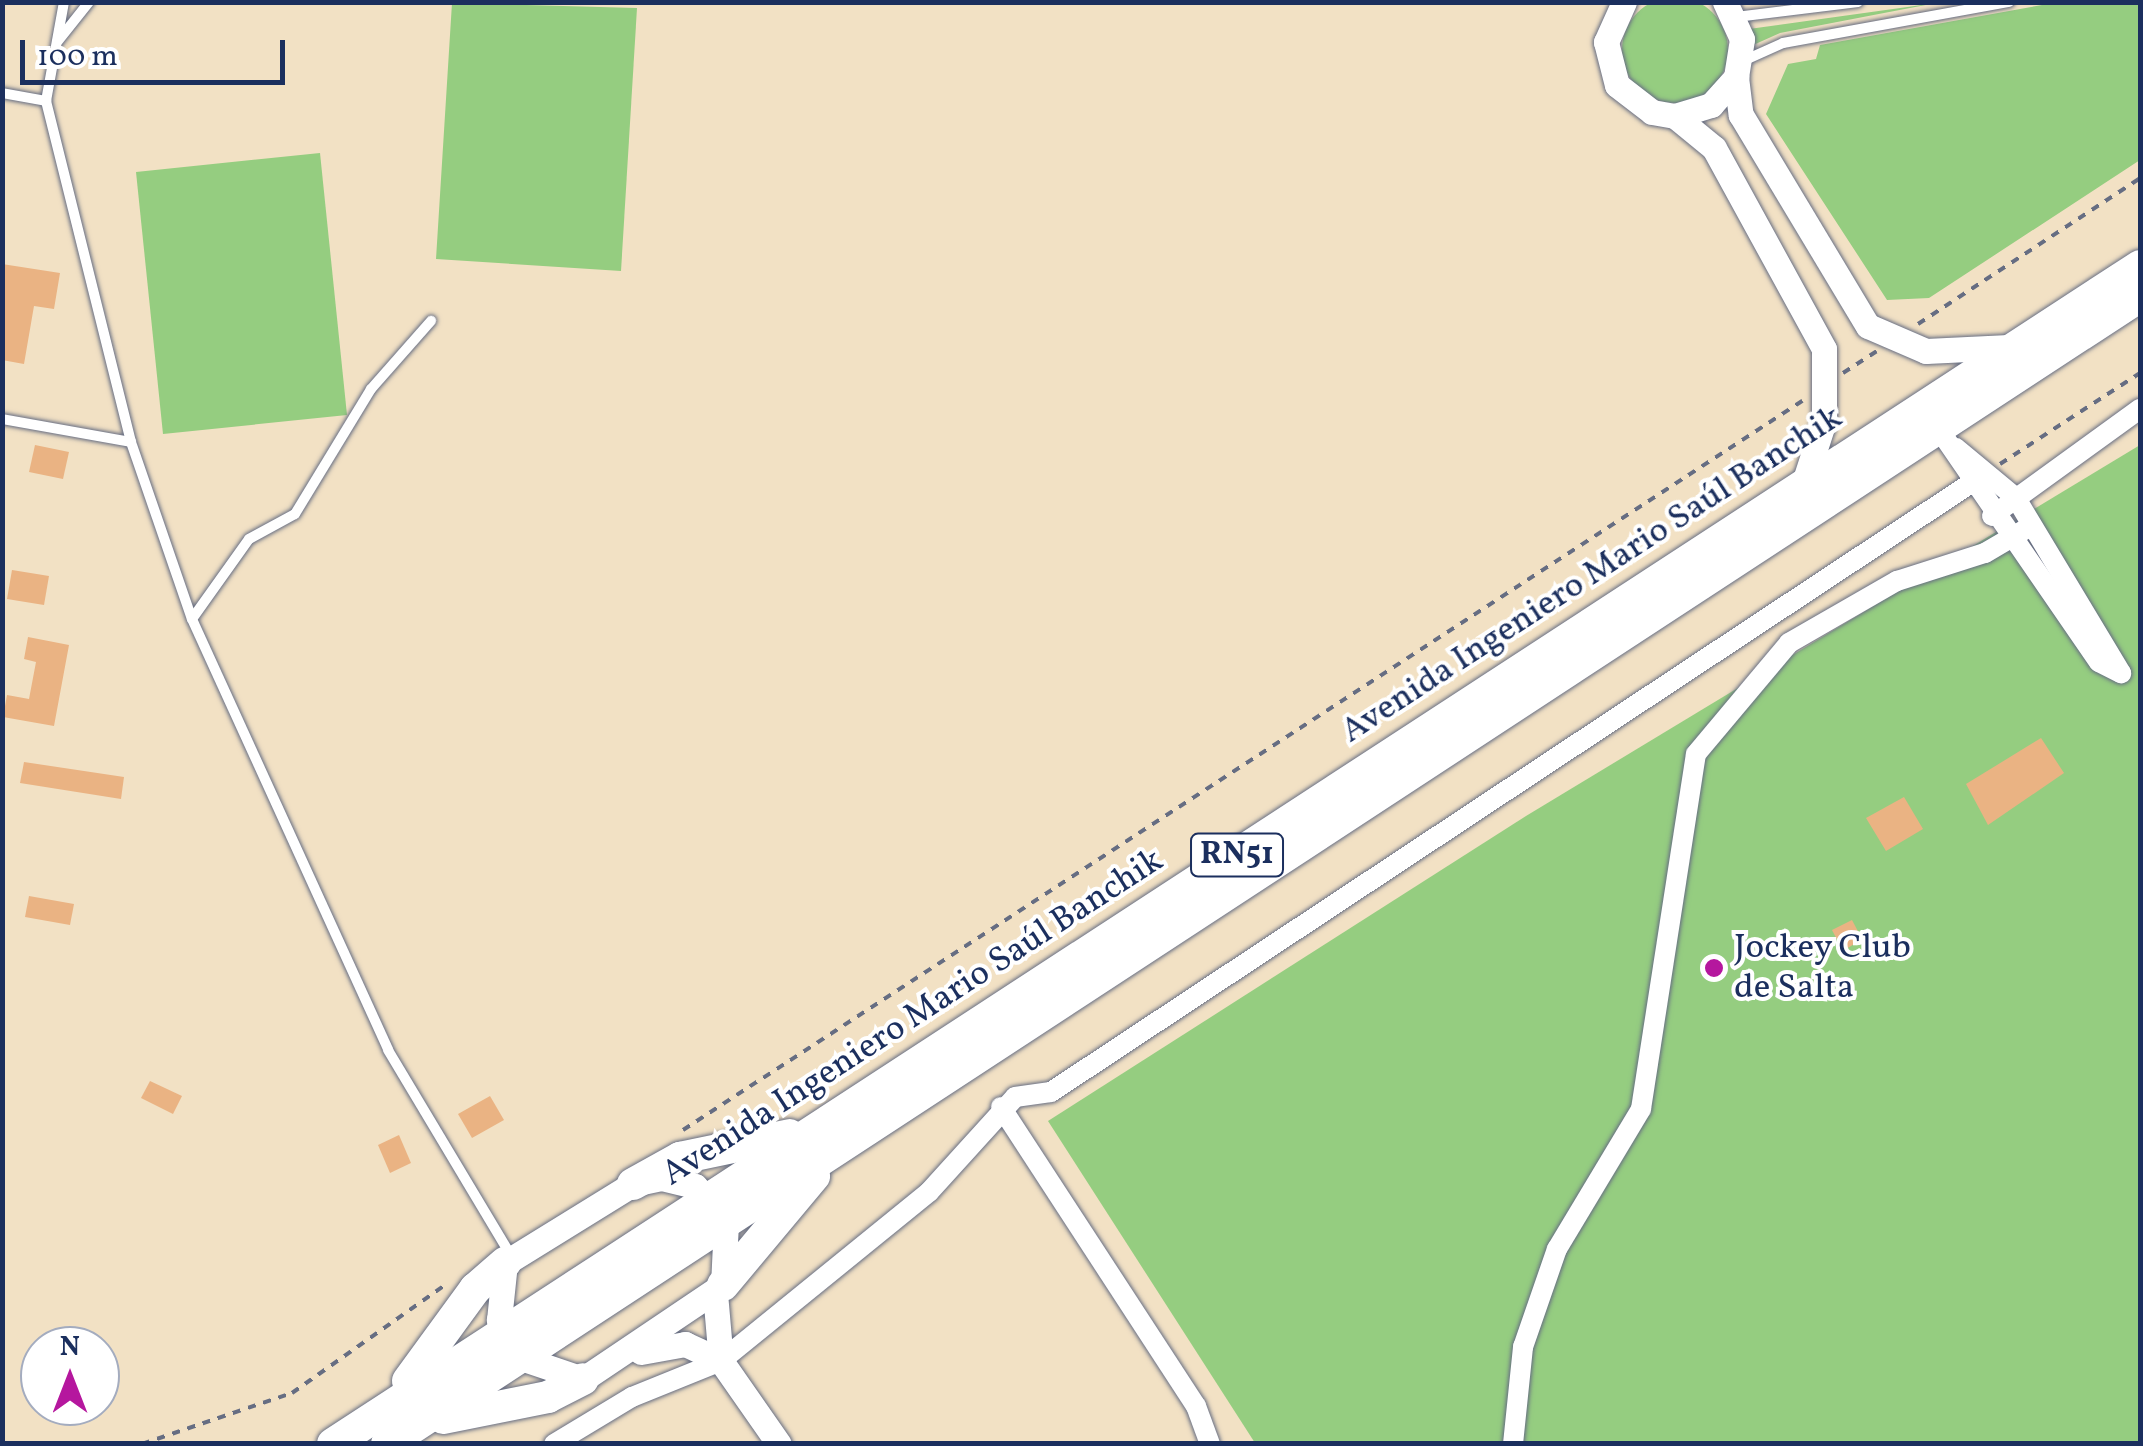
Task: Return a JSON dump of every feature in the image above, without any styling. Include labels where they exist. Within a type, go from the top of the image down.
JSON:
[{"type":"highway","name":"Avenida Ingeniero Mario Saúl Banchik","points":[[834,1135],[1803,486],[2140,266]]},
{"type":"highway","name":"Avenida Ingeniero Mario Saúl Banchik","points":[[342,1438],[511,1346],[834,1135],[1947,438],[2140,296]]},
{"type":"highway","points":[[633,1184],[680,1158],[834,1135]]},
{"type":"highway","points":[[719,1289],[834,1135]]},
{"type":"highway","points":[[342,1438],[368,1406],[417,1376],[475,1288],[509,1260]]},
{"type":"highway","name":"Avenida Ingeniero Mario Saúl Banchik","points":[[388,1443],[511,1346]]},
{"type":"highway","points":[[388,1443],[457,1412],[548,1397],[583,1379]]},
{"type":"street","points":[[1624,2],[1606,42],[1618,85],[1642,107],[1674,116],[1714,148],[1803,300],[1827,384],[1803,486]]},
{"type":"street","points":[[1730,10],[1741,115],[1846,302],[1893,340],[1963,356],[2014,346]]},
{"type":"street","points":[[1674,116],[1711,105],[1738,70]]},
{"type":"street","points":[[1992,516],[2140,409]]},
{"type":"street","points":[[1947,438],[1990,470],[2016,498],[2121,674],[2107,673],[1992,516],[1947,438]]},
{"type":"street","points":[[554,1444],[632,1397],[721,1361],[929,1192],[1001,1108],[1051,1092],[1970,483]]},
{"type":"street","points":[[1513,1444],[1517,1371],[1550,1266],[1641,1109],[1696,754],[1789,644],[1897,581],[2011,540],[2031,526]]},
{"type":"street","points":[[1001,1108],[1196,1406],[1200,1440]]},
{"type":"street","points":[[719,1289],[628,1356],[583,1379],[511,1346],[509,1260],[633,1184],[662,1178],[718,1210],[721,1361]]},
{"type":"street","points":[[628,1356],[685,1344],[721,1361],[778,1444]]},
{"type":"lane","points":[[64,2],[46,101],[131,442],[192,619],[388,1050],[509,1260]]},
{"type":"lane","points":[[57,42],[89,2]]},
{"type":"lane","points":[[1730,10],[1858,2]]},
{"type":"lane","points":[[1738,70],[1783,42],[2009,2]]},
{"type":"lane","points":[[2,93],[46,101]]},
{"type":"lane","points":[[192,619],[249,539],[295,514],[371,388],[432,320]]},
{"type":"lane","points":[[2,419],[131,442]]},
{"type":"path","points":[[670,1138],[2140,178]]},
{"type":"path","points":[[1990,470],[2140,373]]},
{"type":"path","points":[[142,1444],[292,1392],[460,1274]]},
{"type":"green space","points":[[1675,-3],[1695,1],[1712,13],[1724,30],[1728,50],[1724,70],[1712,87],[1695,99],[1675,103],[1655,99],[1638,87],[1626,70],[1622,50],[1626,30],[1638,13],[1655,1]]},
{"type":"green space","points":[[2059,2],[2140,3],[2140,160],[1929,298],[1887,300],[1766,114],[1788,64],[1816,59],[1820,45]]},
{"type":"green space","points":[[452,3],[637,8],[621,271],[436,259]]},
{"type":"green space","points":[[1936,3],[1780,33],[1751,46],[1749,29]]},
{"type":"green space","points":[[320,153],[347,415],[163,434],[136,172]]},
{"type":"green space","name":"Jockey Club de Salta","points":[[2140,445],[2140,1443],[1255,1443],[1048,1121],[1526,816]]},
{"type":"building","points":[[2,264],[60,273],[54,309],[34,306],[24,364],[2,360]]},
{"type":"building","points":[[35,445],[69,452],[63,479],[29,472]]},
{"type":"building","points":[[12,570],[49,576],[44,605],[7,599]]},
{"type":"building","points":[[28,637],[69,645],[54,726],[3,717],[7,695],[29,699],[36,662],[24,659]]},
{"type":"building","points":[[2041,738],[2064,773],[1988,825],[1966,784]]},
{"type":"building","points":[[24,762],[124,777],[121,799],[20,783]]},
{"type":"building","points":[[1904,797],[1923,829],[1886,851],[1866,818]]},
{"type":"building","points":[[29,896],[74,904],[70,925],[25,917]]},
{"type":"building","points":[[1852,920],[1862,939],[1843,951],[1832,930]]},
{"type":"building","points":[[150,1081],[182,1096],[173,1114],[141,1098]]},
{"type":"building","points":[[490,1096],[504,1120],[472,1138],[458,1114]]},
{"type":"building","points":[[399,1135],[411,1163],[390,1173],[378,1145]]},
{"type":"place","name":"Jockey Club de Salta","points":[[1714,968]]}]
